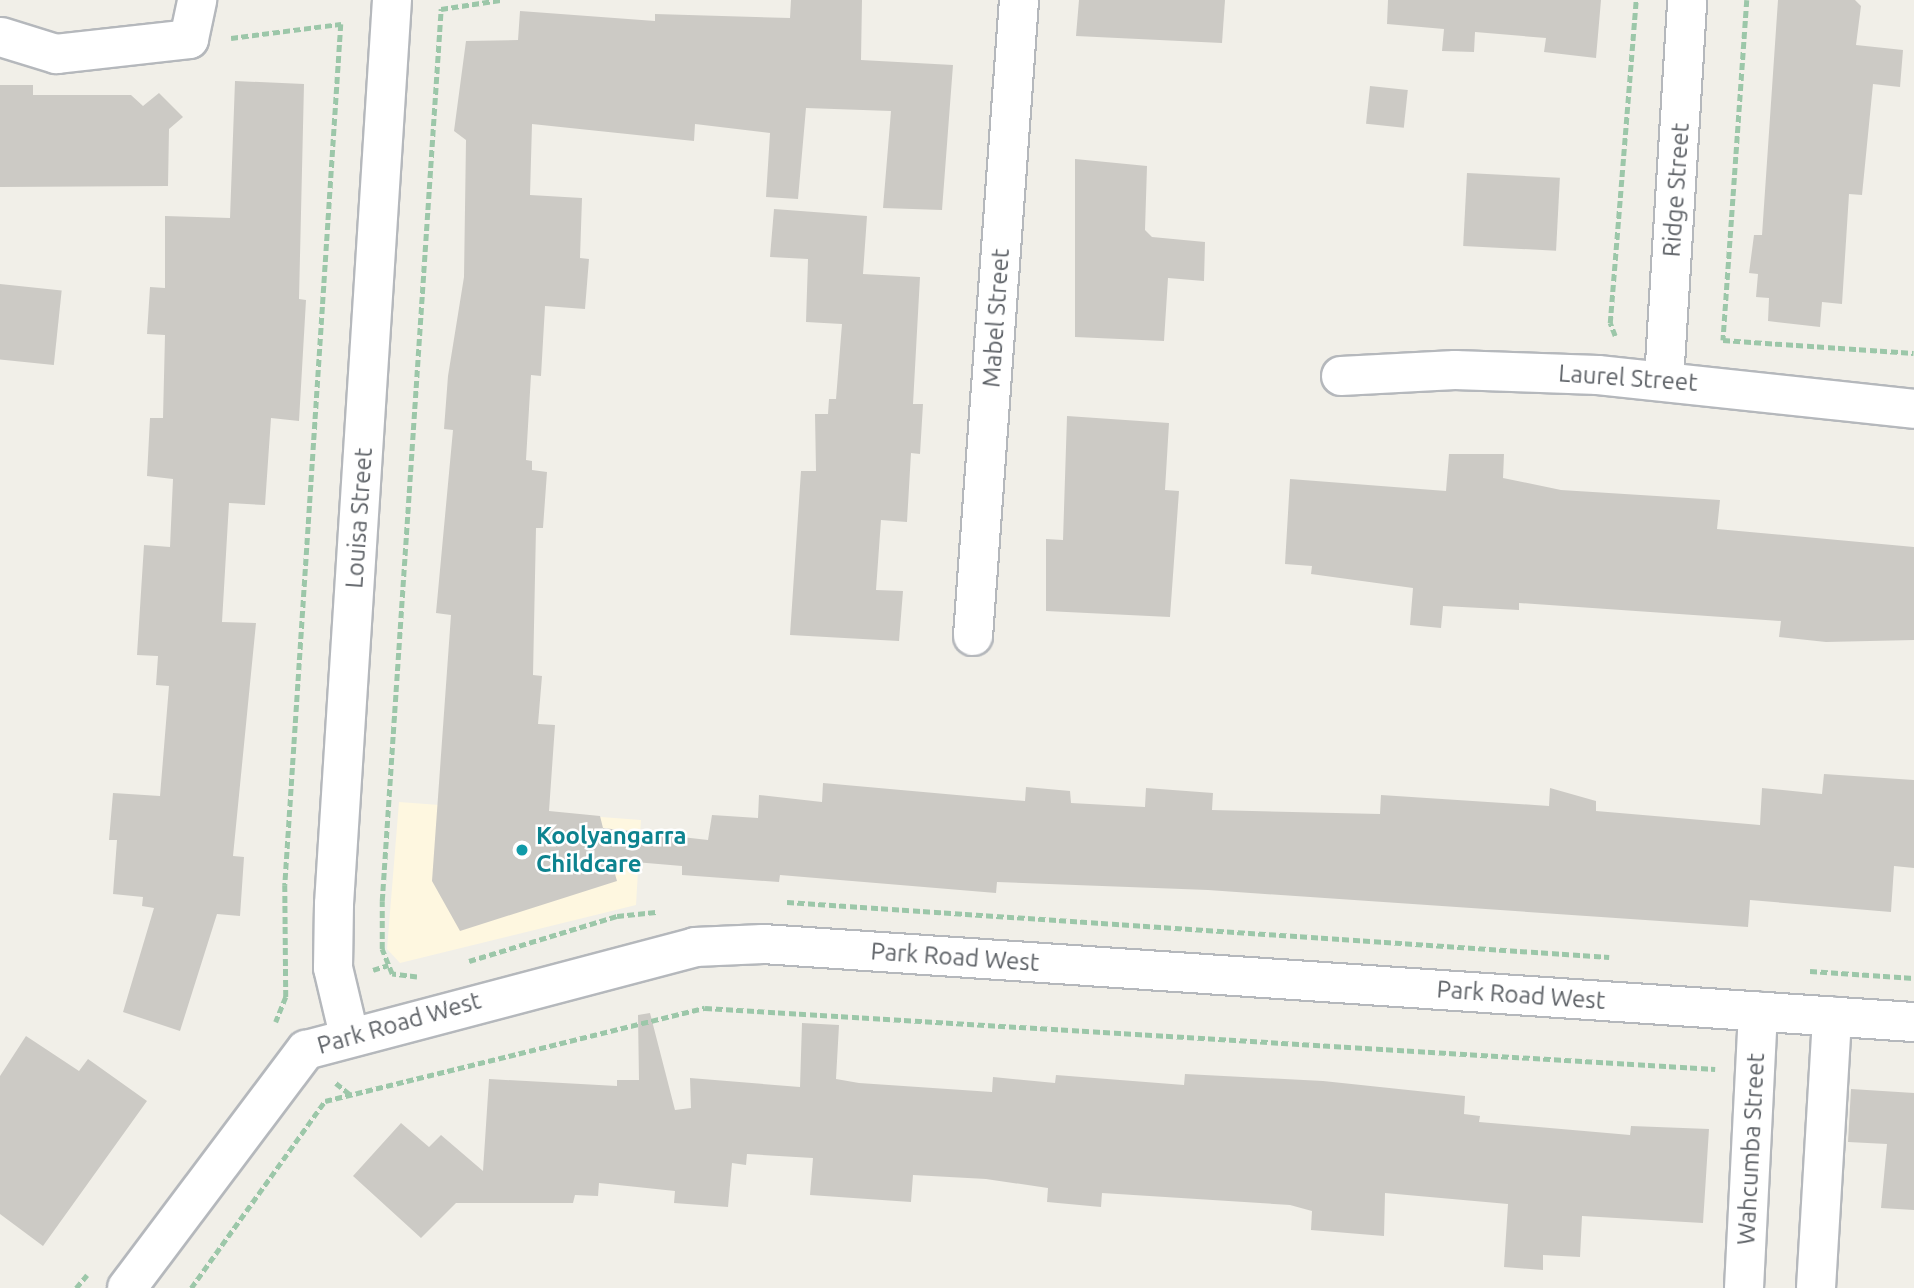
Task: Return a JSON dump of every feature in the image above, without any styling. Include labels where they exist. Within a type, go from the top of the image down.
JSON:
[{"type":"street","points":[[1,37],[56,54],[189,39],[197,0]]},
{"type":"street","name":"Louisa Street","points":[[349,1035],[333,968],[334,904],[392,0]]},
{"type":"street","name":"Mabel Street","points":[[973,636],[1019,0]]},
{"type":"street","name":"Ridge Street","points":[[1664,380],[1688,0]]},
{"type":"street","name":"Laurel Street","points":[[1341,376],[1455,370],[1664,380],[1914,409]]},
{"type":"street","name":"Park Road West","points":[[127,1288],[294,1061],[349,1035],[624,961],[731,944],[1914,1022]]},
{"type":"street","name":"Wahcumba Street","points":[[1744,1288],[1758,1011]]},
{"type":"street","points":[[1816,1288],[1832,1016]]},
{"type":"path","points":[[430,973],[393,974],[388,965],[382,901],[441,9],[500,0]]},
{"type":"path","points":[[1623,345],[1610,323],[1636,0]]},
{"type":"path","points":[[1747,0],[1724,340],[1914,353]]},
{"type":"path","points":[[189,39],[341,24],[286,871],[286,997],[272,1033]]},
{"type":"path","points":[[771,903],[812,901],[1624,958]]},
{"type":"path","points":[[457,965],[617,916],[665,911]]},
{"type":"path","points":[[372,970],[388,965]]},
{"type":"path","points":[[1803,971],[1914,978]]},
{"type":"path","points":[[191,1288],[325,1101],[705,1008],[1728,1070]]},
{"type":"shaded area","points":[[399,802],[641,820],[636,905],[400,963],[387,949]]},
{"type":"building","points":[[791,0],[862,0],[861,60],[953,65],[942,210],[883,208],[891,111],[806,108],[798,199],[766,197],[770,133],[695,124],[694,141],[532,124],[530,195],[582,198],[580,258],[589,259],[585,309],[545,306],[541,376],[531,375],[526,460],[532,461],[532,470],[547,472],[543,528],[536,528],[533,675],[542,676],[538,724],[555,725],[549,811],[600,816],[603,828],[708,840],[712,815],[758,818],[759,795],[822,802],[823,783],[1025,801],[1026,787],[1070,791],[1071,803],[1145,807],[1146,788],[1213,793],[1212,810],[1380,814],[1381,795],[1549,806],[1550,788],[1596,801],[1596,811],[1760,825],[1762,788],[1822,794],[1824,774],[1914,780],[1914,868],[1894,866],[1891,912],[1750,900],[1748,927],[1208,890],[997,882],[996,893],[780,875],[779,882],[682,875],[682,866],[611,860],[617,881],[460,931],[432,881],[451,615],[436,613],[453,430],[444,429],[448,376],[464,277],[466,140],[454,131],[466,41],[518,40],[520,11],[655,21],[655,14],[790,18]]},
{"type":"building","points":[[1079,0],[1225,0],[1222,43],[1076,36]]},
{"type":"building","points":[[1388,0],[1601,0],[1596,58],[1544,52],[1546,38],[1475,32],[1474,52],[1442,51],[1444,29],[1387,24]]},
{"type":"building","points":[[1778,0],[1855,0],[1861,6],[1856,45],[1903,50],[1900,87],[1873,84],[1862,195],[1849,194],[1842,304],[1822,302],[1820,327],[1768,321],[1769,298],[1756,297],[1758,274],[1749,273],[1754,235],[1762,235]]},
{"type":"building","points":[[235,81],[304,84],[299,299],[306,300],[299,421],[271,418],[265,505],[229,503],[222,622],[256,623],[233,856],[244,857],[240,916],[217,914],[180,1031],[123,1012],[154,908],[142,906],[143,897],[113,894],[117,840],[109,840],[113,793],[160,796],[169,686],[156,685],[158,656],[137,655],[144,545],[170,547],[173,479],[147,476],[150,418],[163,418],[165,335],[147,334],[150,287],[165,288],[165,216],[230,218]]},
{"type":"building","points":[[0,85],[33,85],[33,95],[131,95],[143,106],[159,93],[183,117],[169,129],[168,186],[0,187]]},
{"type":"building","points":[[1370,86],[1408,90],[1404,128],[1366,124]]},
{"type":"building","points":[[1075,159],[1147,166],[1145,230],[1152,237],[1205,242],[1204,281],[1168,278],[1164,341],[1075,337]]},
{"type":"building","points":[[1467,173],[1560,178],[1556,251],[1463,246]]},
{"type":"building","points":[[774,209],[867,216],[863,274],[920,277],[913,404],[923,404],[920,454],[911,453],[907,522],[881,520],[876,590],[903,591],[899,641],[790,635],[801,471],[816,471],[815,414],[828,414],[829,399],[836,399],[842,324],[806,322],[808,259],[770,257]]},
{"type":"building","points":[[0,284],[62,290],[54,365],[0,359]]},
{"type":"building","points":[[1067,416],[1169,423],[1165,490],[1179,491],[1170,617],[1046,611],[1046,539],[1063,540]]},
{"type":"building","points":[[1449,454],[1504,454],[1503,478],[1561,490],[1720,500],[1717,529],[1914,547],[1914,640],[1826,642],[1779,637],[1781,621],[1519,603],[1519,610],[1443,606],[1441,628],[1410,625],[1413,588],[1311,574],[1312,566],[1285,564],[1290,479],[1446,491]]},
{"type":"building","points":[[650,1013],[675,1110],[691,1108],[690,1078],[800,1087],[802,1023],[839,1025],[836,1079],[859,1083],[992,1092],[993,1077],[1055,1083],[1056,1075],[1184,1085],[1185,1074],[1323,1081],[1465,1096],[1464,1114],[1480,1116],[1479,1122],[1630,1135],[1631,1126],[1709,1129],[1703,1223],[1582,1216],[1580,1257],[1543,1255],[1543,1270],[1504,1267],[1508,1204],[1385,1193],[1384,1236],[1311,1230],[1312,1211],[1290,1205],[1102,1193],[1101,1207],[1047,1202],[1048,1188],[986,1179],[913,1175],[911,1202],[810,1195],[813,1158],[747,1154],[746,1165],[732,1163],[728,1207],[674,1203],[675,1191],[599,1183],[598,1196],[575,1195],[573,1203],[456,1203],[421,1238],[353,1176],[401,1123],[429,1147],[441,1135],[483,1171],[489,1079],[617,1086],[617,1080],[639,1080],[638,1015]]},
{"type":"building","points":[[26,1036],[79,1071],[88,1059],[147,1101],[43,1246],[0,1214],[0,1076]]},
{"type":"building","points":[[1851,1089],[1914,1093],[1914,1210],[1881,1208],[1887,1144],[1848,1142]]},
{"type":"place","name":"Koolyangarra Childcare","points":[[522,850]]}]
